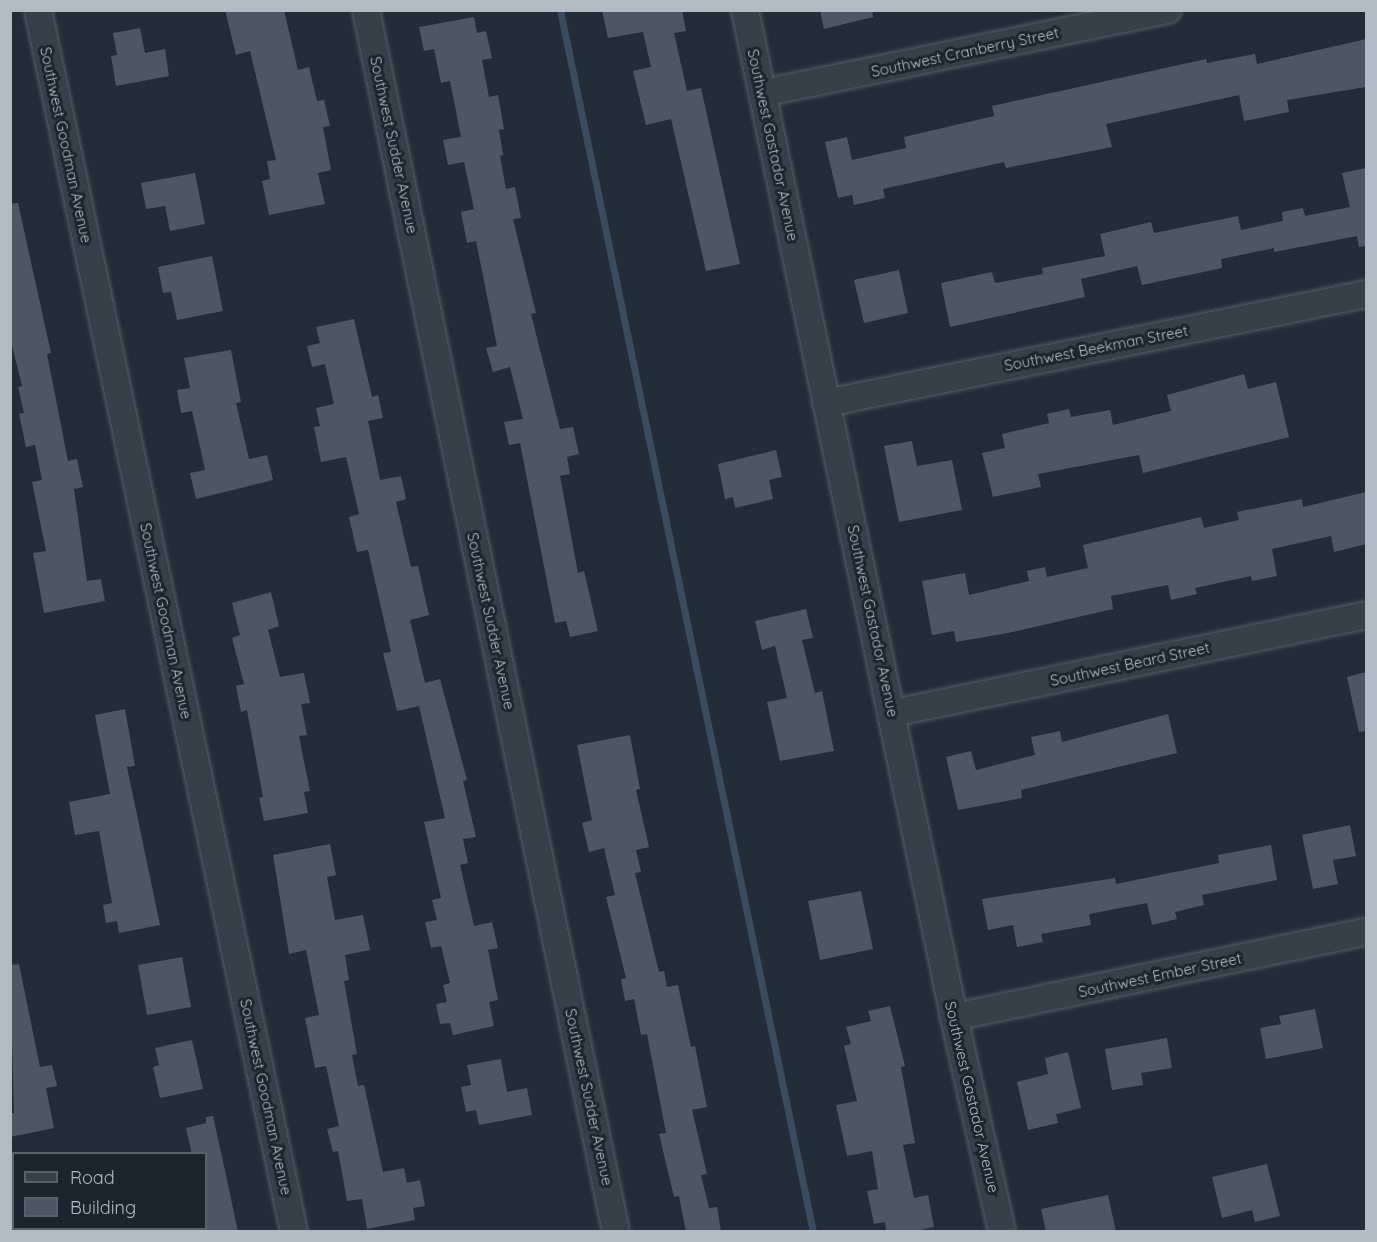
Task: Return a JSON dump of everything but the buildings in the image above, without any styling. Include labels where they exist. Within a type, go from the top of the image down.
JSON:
[{"type":"street","name":"Southwest Goodman Avenue","points":[[38,10],[294,1232]]},
{"type":"street","name":"Southwest Sudder Avenue","points":[[366,10],[616,1232]]},
{"type":"street","name":"Southwest Gastador Avenue","points":[[745,10],[893,713],[954,1017],[1002,1232]]},
{"type":"street","name":"Southwest Cranberry Street","points":[[763,93],[1168,10]]},
{"type":"street","name":"Southwest Beekman Street","points":[[826,403],[1366,294]]},
{"type":"street","name":"Southwest Beard Street","points":[[893,713],[1366,615]]},
{"type":"street","name":"Southwest Ember Street","points":[[954,1017],[1366,932]]},
{"type":"waterway","points":[[560,10],[813,1232]]}]
